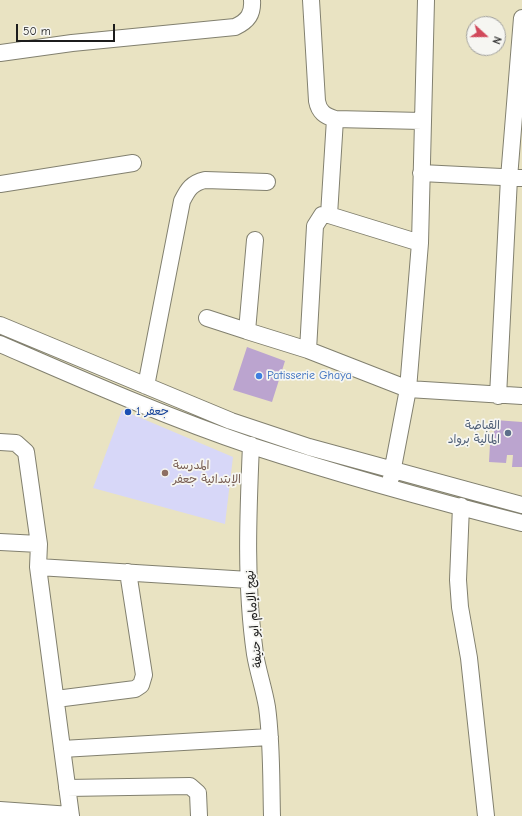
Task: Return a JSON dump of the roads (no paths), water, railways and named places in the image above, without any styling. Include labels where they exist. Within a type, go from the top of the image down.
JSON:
[{"type":"street","points":[[0,53],[72,43],[236,27],[248,20],[251,13],[252,0]]},
{"type":"street","points":[[311,0],[318,106],[322,113],[335,119],[422,121]]},
{"type":"street","points":[[390,486],[408,389],[420,244],[426,0]]},
{"type":"street","points":[[498,396],[516,178],[522,18]]},
{"type":"street","points":[[329,215],[335,119]]},
{"type":"street","points":[[0,184],[133,163]]},
{"type":"street","points":[[421,173],[516,178]]},
{"type":"street","points":[[146,386],[182,201],[188,189],[196,182],[205,180],[267,182]]},
{"type":"street","points":[[308,350],[315,226],[322,215],[329,215],[420,244]]},
{"type":"street","points":[[247,331],[255,240]]},
{"type":"street","points":[[207,318],[308,350],[408,389],[498,396],[522,396]]},
{"type":"street","points":[[0,325],[231,421],[309,447],[517,504]]},
{"type":"street","points":[[2,349],[168,415],[252,446],[345,475],[522,523]]},
{"type":"street","points":[[0,442],[16,443],[26,452],[39,544],[38,568],[71,816],[0,810]]},
{"type":"street","name":"نهج الإمام ابو حنيفة","points":[[252,446],[248,502],[249,580],[255,654],[267,707],[270,737],[272,816]]},
{"type":"street","points":[[461,506],[458,580],[460,607],[468,649],[486,816]]},
{"type":"street","points":[[0,542],[39,544]]},
{"type":"street","points":[[38,568],[249,580]]},
{"type":"street","points":[[56,699],[135,689],[141,685],[144,675],[128,572]]},
{"type":"street","points":[[62,749],[270,737]]},
{"type":"street","points":[[67,788],[190,786],[198,793],[198,816]]},
{"type":"place","name":"Patisserie Ghaya","points":[[259,376]]},
{"type":"place","name":"جعفر 1","points":[[128,412]]},
{"type":"place","name":"القباضة المالية برواد","points":[[508,433]]},
{"type":"place","name":"المدرسة الإبتدائية جعفر","points":[[165,473]]}]
